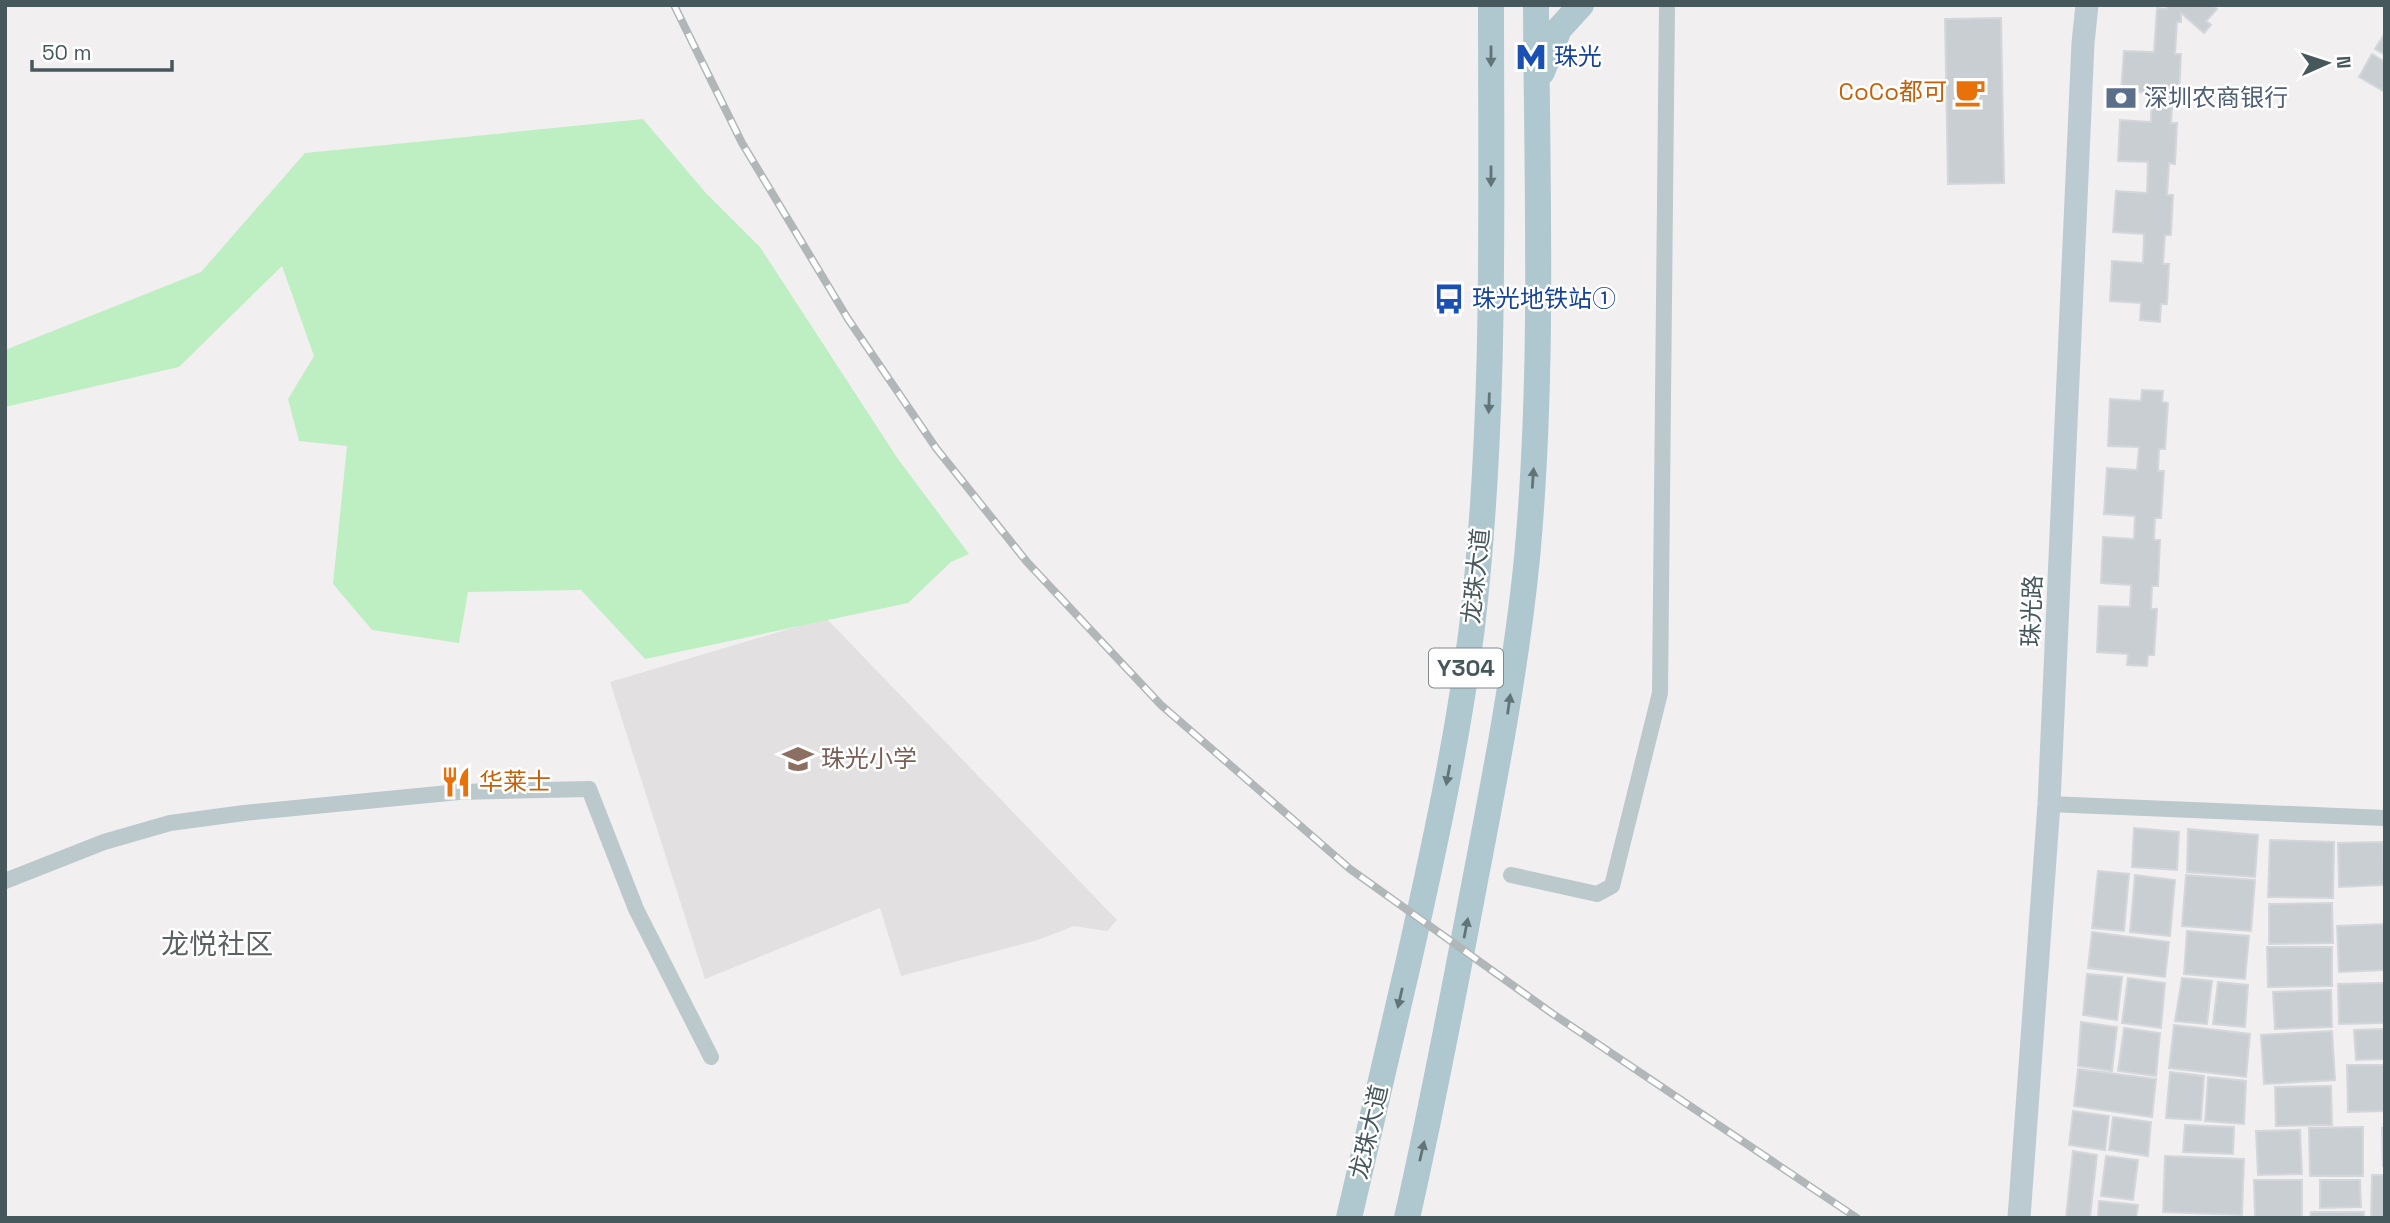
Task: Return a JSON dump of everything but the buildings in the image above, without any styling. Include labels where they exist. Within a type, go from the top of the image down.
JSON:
[{"type":"main road","name":"龙珠大道","points":[[1349,1216],[1434,846],[1471,630],[1480,553],[1489,399],[1492,5]]},
{"type":"main road","name":"龙珠大道","points":[[1407,1218],[1494,792],[1518,636],[1530,518],[1536,400],[1536,5]]},
{"type":"main road","points":[[1537,90],[1547,55],[1559,29],[1581,5]]},
{"type":"main road","name":"珠光路","points":[[2019,1218],[2049,804],[2082,57],[2087,5]]},
{"type":"street","points":[[1511,875],[1597,894],[1612,886],[1660,693],[1667,5]]},
{"type":"street","points":[[5,881],[104,842],[170,823],[459,792],[589,789],[636,909],[711,1057]]},
{"type":"street","points":[[2049,804],[2385,818]]},
{"type":"shaded area","name":"珠光小学","points":[[826,618],[1117,920],[1107,931],[1074,926],[1038,940],[901,976],[880,908],[705,979],[610,682]]},
{"type":"green space","points":[[643,119],[705,192],[760,247],[898,459],[969,554],[951,562],[908,603],[645,659],[581,590],[468,592],[459,643],[372,630],[333,584],[347,446],[299,441],[288,399],[314,356],[282,266],[179,367],[5,407],[5,350],[201,272],[305,153]]},
{"type":"railway","points":[[674,5],[742,143],[848,319],[936,448],[1027,562],[1161,705],[1350,869],[1553,1014],[1857,1218]]},
{"type":"place","name":"珠光","points":[[1531,57]]},
{"type":"place","name":"CoCo都可","points":[[1970,92]]},
{"type":"place","name":"深圳农商银行","points":[[2121,98]]},
{"type":"place","name":"珠光地铁站①","points":[[1449,299]]},
{"type":"place","name":"珠光小学","points":[[798,759]]},
{"type":"place","name":"华莱士","points":[[456,782]]},
{"type":"district","name":"龙悦社区","points":[[217,944]]}]
